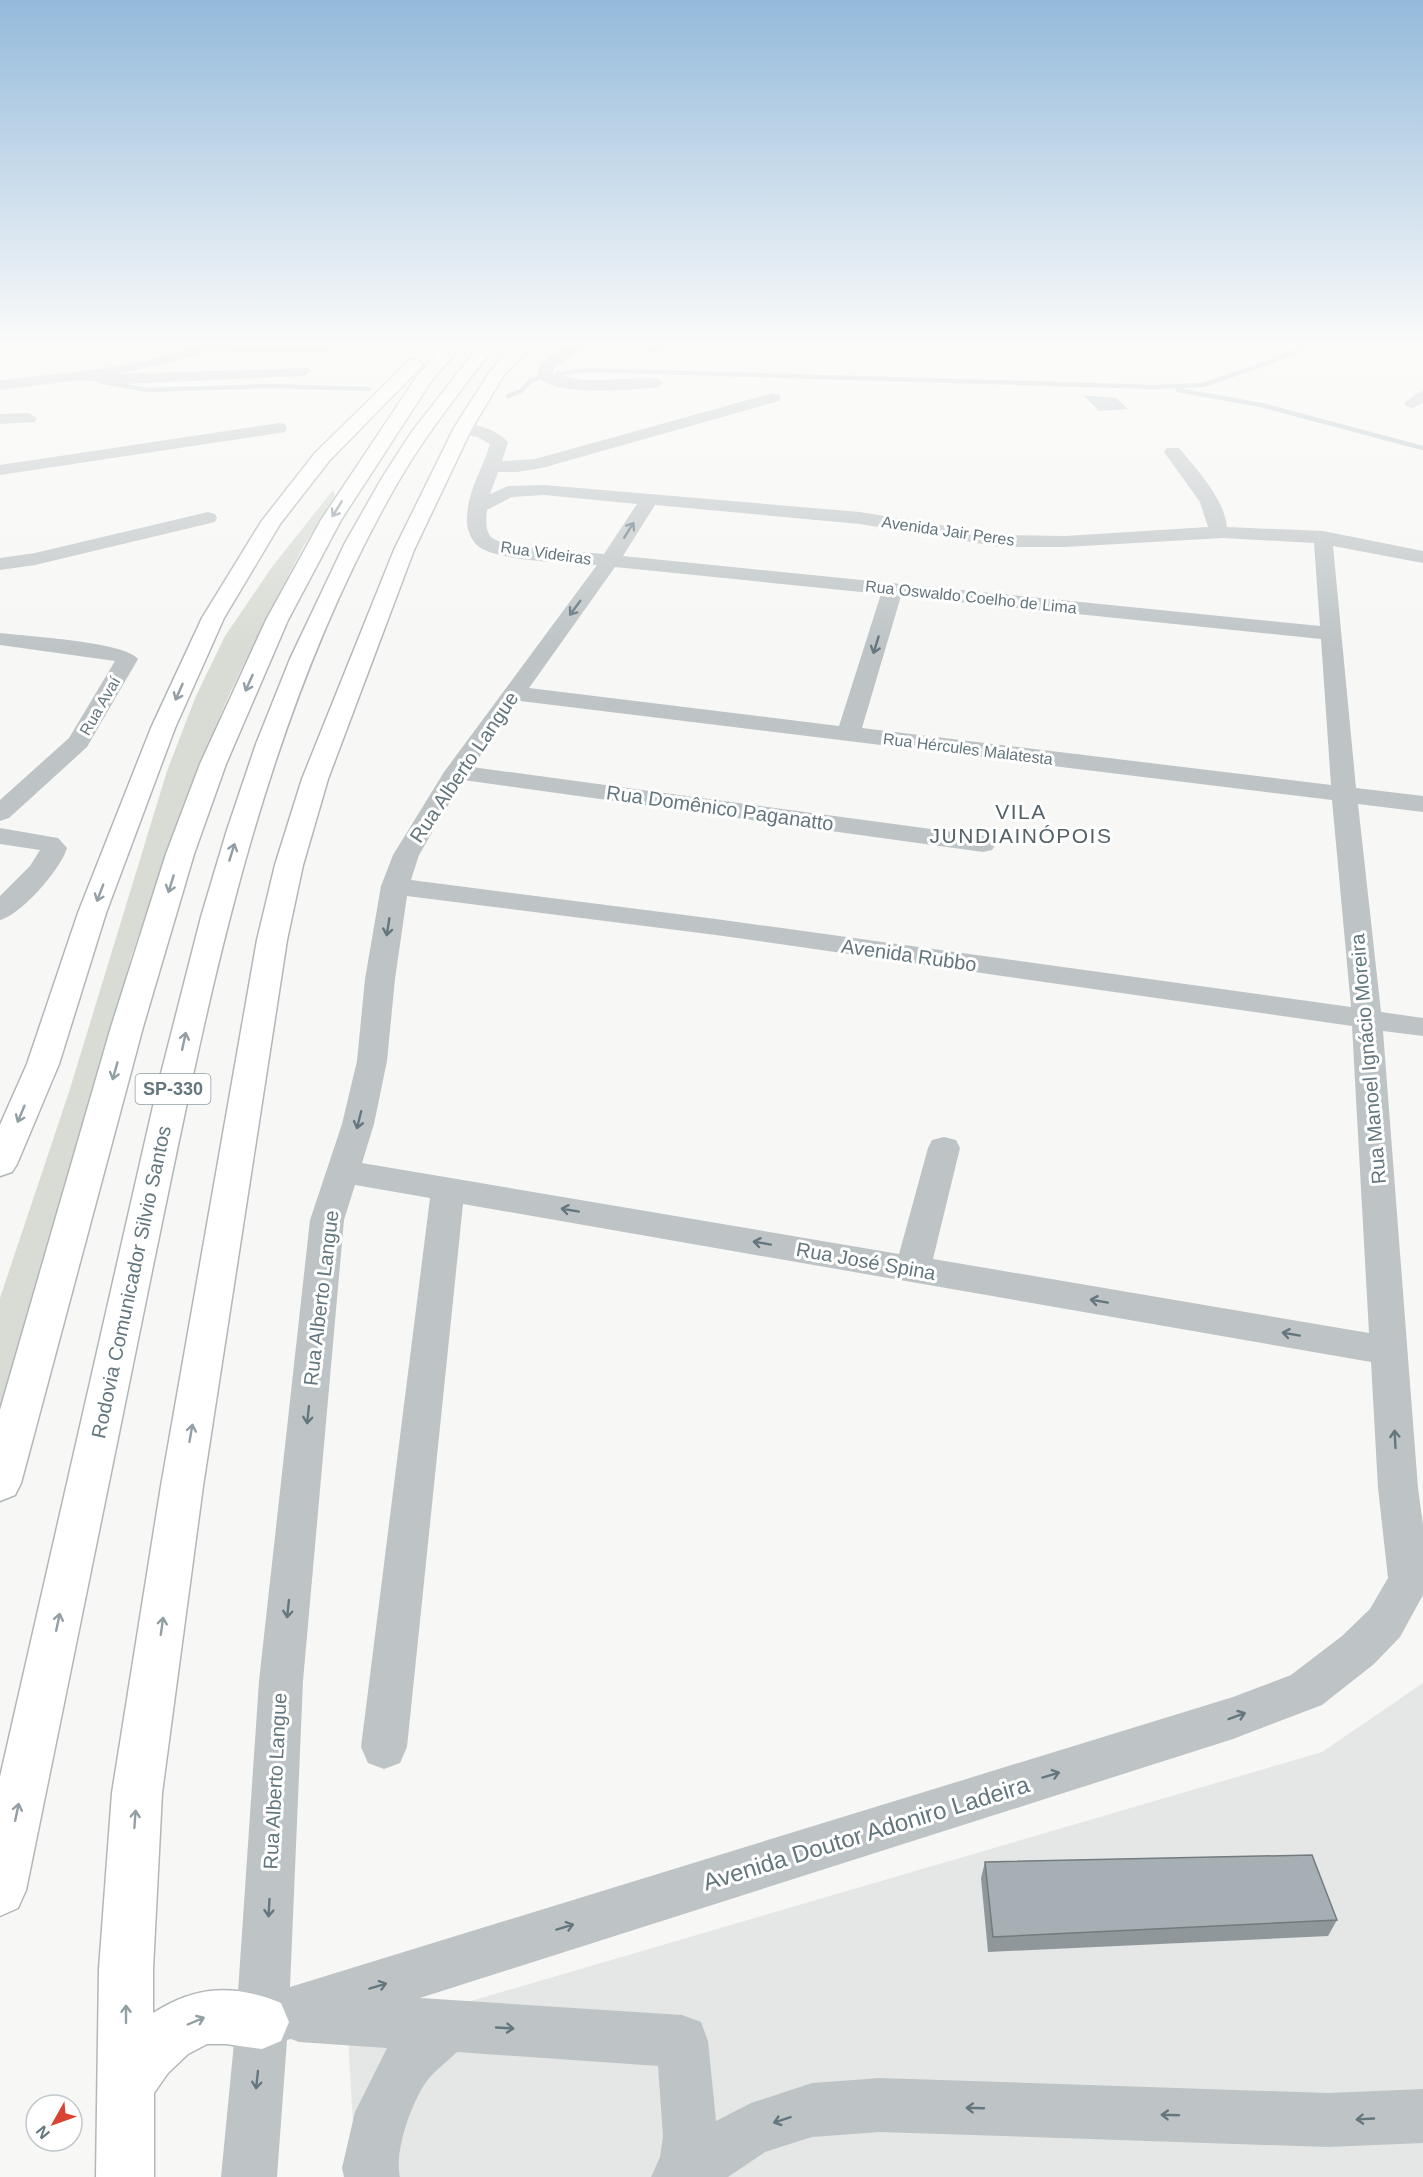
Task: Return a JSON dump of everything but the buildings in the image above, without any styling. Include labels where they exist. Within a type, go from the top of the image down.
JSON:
[{"type":"highway","points":[[0,1164],[43,1064],[92,913],[163,728],[213,618],[271,522],[322,457],[336,444]]},
{"type":"highway","points":[[213,618],[243,587],[248,576],[289,517],[359,444]]},
{"type":"highway","name":"SP-330","points":[[0,1483],[128,1027],[180,855],[213,764],[277,620],[331,520],[381,444]]},
{"type":"highway","name":"Rodovia Comunicador Silvio Santos","points":[[0,1890],[186,1031],[230,861],[258,770],[313,630],[366,521],[413,444]]},
{"type":"highway","points":[[125,2177],[126,1969],[137,1793],[182,1486],[272,940],[289,865],[315,779],[404,550],[455,444]]},
{"type":"highway","points":[[125,2088],[136,2068],[153,2046],[174,2030],[208,2016],[274,2018]]},
{"type":"street","points":[[0,470],[175,444]]},
{"type":"street","points":[[498,444],[490,469],[536,464],[609,444]]},
{"type":"street","points":[[1173,452],[1209,501],[1218,526],[1217,533]]},
{"type":"street","name":"Avenida Jair Peres","points":[[490,469],[510,482],[544,490],[847,517],[996,541],[1059,541],[1217,533],[1323,537],[1376,545],[1423,557]]},
{"type":"street","name":"Rua Videiras","points":[[490,469],[475,520],[477,530],[483,540],[493,546],[513,551],[609,561]]},
{"type":"street","name":"Avenida Jair Peres","points":[[478,507],[508,492],[544,490]]},
{"type":"street","name":"Rua Alberto Langue","points":[[249,2177],[274,2018],[281,1681],[327,1220],[358,1124],[372,1061],[380,979],[395,886],[406,855],[456,772],[609,561],[649,500]]},
{"type":"street","points":[[5,573],[29,568],[35,559],[208,518]]},
{"type":"street","name":"Rua Manoel Ignácio Moreira","points":[[1323,537],[1344,794],[1367,1020],[1390,1351],[1411,1492],[1416,1576]]},
{"type":"street","name":"Rua Oswaldo Coelho de Lima","points":[[609,561],[1332,634]]},
{"type":"street","points":[[848,735],[893,590]]},
{"type":"street","name":"Rua Avaí","points":[[0,639],[114,653],[127,659],[79,742],[0,813]]},
{"type":"street","name":"Rua Hércules Malatesta","points":[[513,693],[1423,804]]},
{"type":"street","name":"Rua Domênico Paganatto","points":[[456,772],[983,844]]},
{"type":"street","points":[[0,836],[49,844],[54,848],[54,854],[0,912]]},
{"type":"street","name":"Avenida Rubbo","points":[[395,886],[716,927],[1423,1027]]},
{"type":"street","points":[[913,1269],[944,1148]]},
{"type":"street","name":"Rua José Spina","points":[[342,1171],[1390,1351]]},
{"type":"street","points":[[384,1747],[448,1189]]},
{"type":"street","points":[[1344,1343],[1387,1308]]},
{"type":"street","name":"Avenida Doutor Adoniro Ladeira","points":[[274,2018],[1233,1718],[1306,1690],[1358,1650],[1385,1623],[1416,1576]]},
{"type":"street","points":[[274,2018],[509,2028],[559,2034],[682,2041],[690,2136],[683,2174]]},
{"type":"street","points":[[372,2177],[370,2168],[382,2112],[408,2063],[447,2026]]},
{"type":"street","points":[[683,2174],[752,2130],[812,2110],[880,2105],[1328,2120],[1423,2116]]},
{"type":"shaded area","points":[[333,490],[335,496],[303,547],[228,697],[182,810],[132,954],[0,1441],[0,1298],[69,1092],[167,771],[196,696],[225,636],[272,567]]},
{"type":"shaded area","points":[[1423,1683],[1423,2177],[356,2177],[348,2037],[1322,1752]]},
{"type":"waterway","points":[[1406,444],[1423,448]]},
{"type":"district","name":"VILA JUNDIAINÓPOIS","points":[[1021,823]]}]
